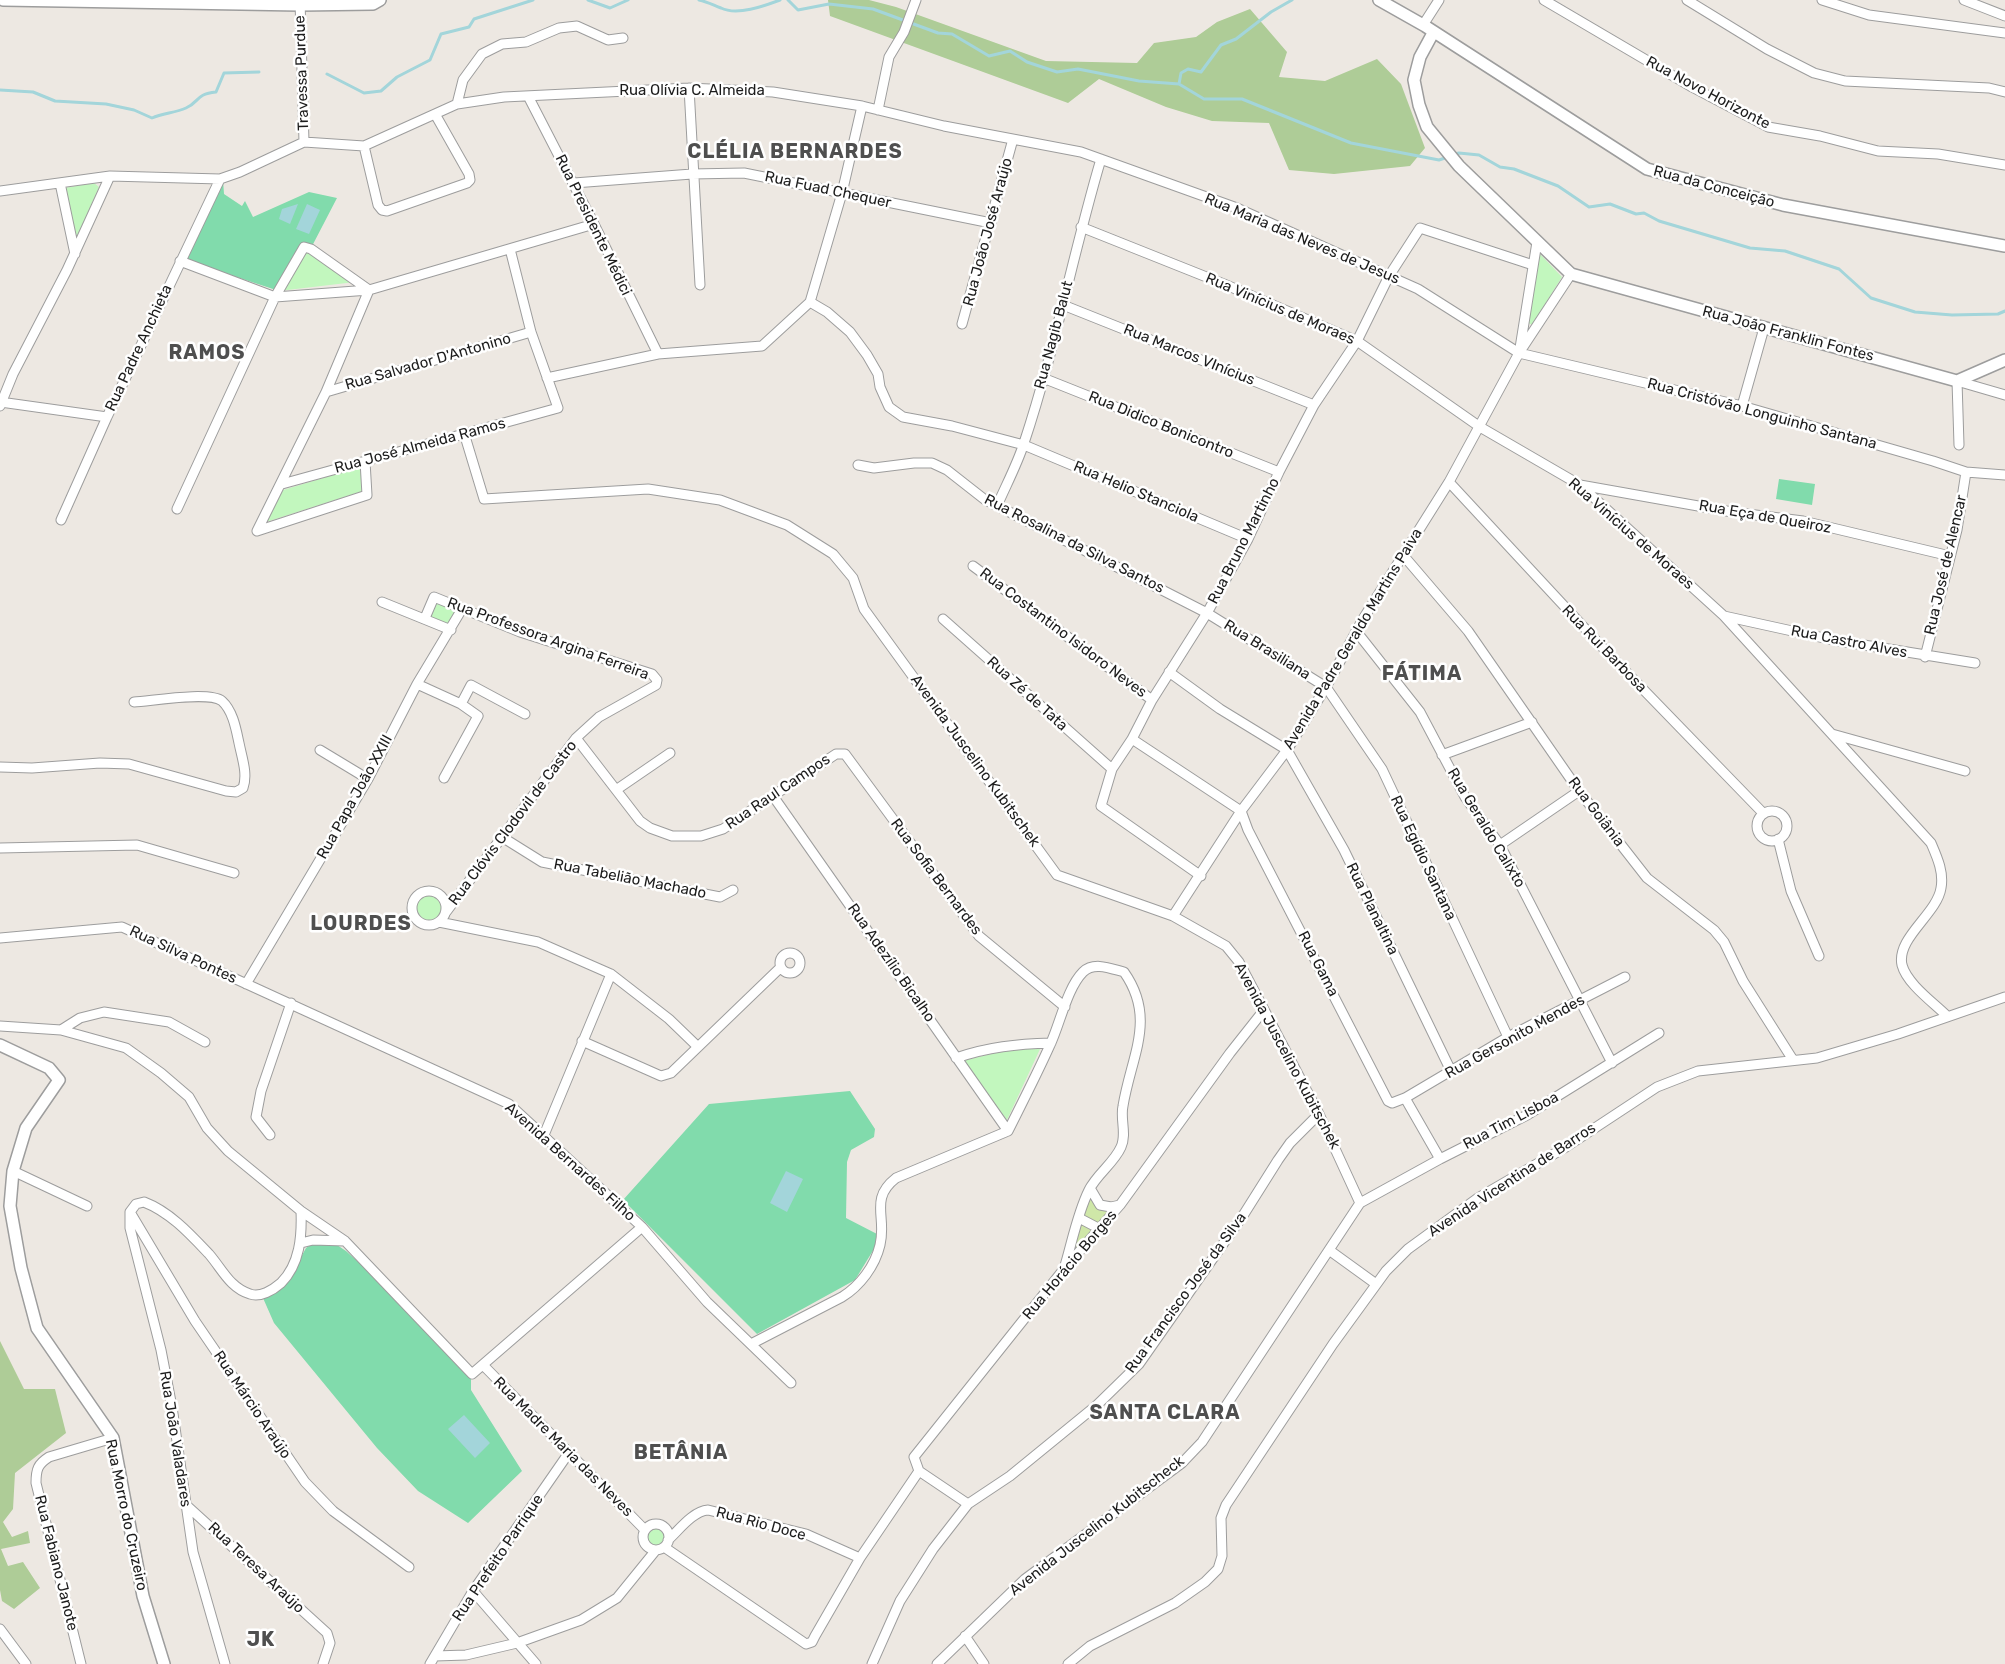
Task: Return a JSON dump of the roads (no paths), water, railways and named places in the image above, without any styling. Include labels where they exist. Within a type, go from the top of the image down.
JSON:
[{"type":"street","points":[[3,0],[376,1]]},
{"type":"street","points":[[878,110],[889,57],[904,32],[916,0]]},
{"type":"street","name":"Rua da Conceição","points":[[1378,0],[1423,25],[1647,169],[1783,206],[2005,246]]},
{"type":"street","points":[[1423,25],[1439,0]]},
{"type":"street","name":"Rua Novo Horizonte","points":[[1544,0],[1692,87],[1768,127],[1820,136],[1878,151],[1938,154],[2005,165]]},
{"type":"street","points":[[1687,0],[1767,49],[1814,73],[1845,81],[1989,88],[2005,92]]},
{"type":"street","points":[[1822,0],[1869,16],[2005,33]]},
{"type":"street","points":[[1964,0],[2005,16]]},
{"type":"street","name":"Travessa Purdue","points":[[300,2],[304,142]]},
{"type":"street","points":[[457,104],[463,80],[482,54],[502,44],[526,42],[559,28],[577,26],[608,40],[623,38]]},
{"type":"street","points":[[1433,33],[1420,57],[1414,80],[1419,106],[1427,127],[1459,166],[1571,274],[1519,354]]},
{"type":"street","points":[[689,88],[692,174],[700,285]]},
{"type":"street","name":"Rua Olívia C. Almeida","points":[[364,146],[457,104],[528,96],[689,88],[773,92],[862,106],[1013,139]]},
{"type":"street","name":"Rua Presidente Médici","points":[[528,96],[574,183],[658,354]]},
{"type":"street","points":[[510,249],[531,332],[547,378],[658,354],[762,346],[810,302],[842,192],[862,106]]},
{"type":"street","points":[[0,191],[110,176],[220,179],[240,172],[304,142],[364,146],[378,204],[382,210],[387,211],[467,183],[470,180],[469,174],[435,114]]},
{"type":"street","name":"Rua Maria das Neves de Jesus","points":[[1013,139],[1081,152],[1237,208],[1418,289],[1519,354]]},
{"type":"street","name":"Rua João José Araújo","points":[[962,324],[1013,139]]},
{"type":"street","name":"Rua Nagib Balut","points":[[997,506],[1024,444],[1063,306],[1080,227],[1101,160]]},
{"type":"street","name":"Rua Fuad Chequer","points":[[574,183],[692,174],[744,173],[991,223]]},
{"type":"street","points":[[106,417],[0,403],[75,254],[110,176]]},
{"type":"street","name":"Rua Padre Anchieta","points":[[61,520],[106,417],[220,179]]},
{"type":"street","points":[[60,183],[75,254]]},
{"type":"street","points":[[180,261],[274,297],[369,290],[594,224]]},
{"type":"street","name":"Rua Vinícius de Moraes","points":[[1080,227],[1224,284],[1357,341],[1480,427],[1580,485],[1724,616],[1931,843],[1940,863],[1941,888],[1933,905],[1902,949],[1902,965],[1911,980],[1947,1016]]},
{"type":"street","name":"Rua Bruno Martinho","points":[[1202,876],[1101,806],[1112,769],[1132,739],[1169,672],[1207,613],[1248,539],[1279,472],[1314,405],[1357,341],[1389,276],[1420,228],[1533,265]]},
{"type":"street","points":[[1519,354],[1537,242]]},
{"type":"street","points":[[177,509],[274,297],[304,246],[369,290]]},
{"type":"street","name":"Rua João Franklin Fontes","points":[[1571,274],[2005,395]]},
{"type":"street","points":[[365,461],[367,495],[257,531],[326,392],[369,290]]},
{"type":"street","name":"Rua Helio Stanciola","points":[[810,302],[828,312],[850,332],[878,374],[880,387],[889,407],[903,417],[952,426],[1024,444],[1248,539]]},
{"type":"street","name":"Rua Marcos VInícius","points":[[1063,306],[1314,405]]},
{"type":"street","points":[[1742,406],[1764,328]]},
{"type":"street","name":"Rua Salvador D'Antonino","points":[[326,392],[531,332]]},
{"type":"street","name":"Rua Cristóvão Longuinho Santana","points":[[1519,354],[1742,406],[1966,472],[2005,475]]},
{"type":"street","name":"Avenida Padre Geraldo Martins Paiva","points":[[1174,916],[1202,876],[1241,811],[1287,750],[1326,686],[1356,631],[1449,482],[1519,354]]},
{"type":"street","points":[[1959,445],[1957,381],[2005,360]]},
{"type":"street","name":"Rua José Almeida Ramos","points":[[282,484],[558,408],[547,378]]},
{"type":"street","name":"Rua Didico Bonicontro","points":[[1043,378],[1279,472]]},
{"type":"street","name":"Avenida Juscelino Kubitschek","points":[[464,433],[484,499],[648,489],[720,500],[787,525],[833,554],[853,578],[864,609],[1057,875],[1174,916],[1226,946],[1238,962],[1319,1114],[1360,1204]]},
{"type":"street","name":"Rua Rosalina da Silva Santos","points":[[858,465],[874,468],[914,463],[932,463],[947,470],[984,499],[1207,613]]},
{"type":"street","name":"Rua José de Alencar","points":[[1925,657],[1950,556],[1966,472]]},
{"type":"street","name":"Rua Rui Barbosa","points":[[1449,482],[1604,649],[1763,813],[1776,812],[1784,818],[1786,827],[1778,839]]},
{"type":"street","name":"Rua Eça de Queiroz","points":[[1580,485],[1732,512],[1803,521],[1950,556]]},
{"type":"street","name":"Rua Goiânia","points":[[1403,555],[1468,631],[1580,791],[1646,878],[1714,930],[1724,942],[1743,981],[1793,1060]]},
{"type":"street","name":"Rua Costantino Isidoro Neves","points":[[973,566],[1152,700]]},
{"type":"street","name":"Rua Professora Argina Ferreira","points":[[425,618],[434,597],[520,632],[652,674],[657,680],[656,685]]},
{"type":"street","points":[[382,602],[425,618],[450,630]]},
{"type":"street","name":"Rua Papa João XXIII","points":[[246,984],[368,779],[417,684],[462,609]]},
{"type":"street","name":"Rua Brasiliana","points":[[1207,613],[1326,686]]},
{"type":"street","name":"Rua Castro Alves","points":[[1724,616],[1833,640],[1925,657],[1975,663]]},
{"type":"street","name":"Rua Zé de Tata","points":[[943,619],[1112,769]]},
{"type":"street","name":"Rua Geraldo Calixto","points":[[1356,631],[1420,712],[1465,797],[1500,845],[1612,1063]]},
{"type":"street","points":[[1169,672],[1220,709],[1287,750]]},
{"type":"street","points":[[417,684],[462,704],[478,716],[444,778]]},
{"type":"street","points":[[462,704],[471,685],[525,714]]},
{"type":"street","name":"Rua Clóvis Clodovil de Castro","points":[[446,912],[576,738],[600,718],[656,685]]},
{"type":"street","name":"Rua Egídio Santana","points":[[1326,686],[1382,769],[1508,1037]]},
{"type":"street","points":[[0,767],[32,768],[100,762],[129,764],[184,781],[236,792],[243,788],[246,781],[235,724],[228,707],[220,700],[200,697],[134,702]]},
{"type":"street","points":[[1442,755],[1532,722]]},
{"type":"street","points":[[1832,734],[1965,771]]},
{"type":"street","name":"Rua Raul Campos","points":[[576,738],[640,821],[650,828],[672,836],[701,836],[724,829],[836,754],[845,754]]},
{"type":"street","points":[[1132,739],[1241,811]]},
{"type":"street","points":[[320,750],[368,779]]},
{"type":"street","name":"Rua Planaltina","points":[[1287,750],[1344,850],[1451,1071]]},
{"type":"street","points":[[616,790],[670,753]]},
{"type":"street","name":"Rua Sofia Bernardes","points":[[845,754],[979,936],[1065,1007]]},
{"type":"street","points":[[1500,845],[1580,791]]},
{"type":"street","name":"Rua Adezílio Bicalho","points":[[773,796],[1008,1131]]},
{"type":"street","name":"Rua Gama","points":[[1241,811],[1248,830],[1388,1101],[1392,1103],[1405,1098]]},
{"type":"street","points":[[1763,813],[1757,826],[1760,835],[1769,840],[1778,839],[1791,891],[1819,956]]},
{"type":"street","name":"Rua Tabelião Machado","points":[[502,837],[542,862],[720,897],[733,890]]},
{"type":"street","points":[[0,848],[137,845],[234,873]]},
{"type":"street","points":[[439,922],[446,912],[445,901],[436,892],[425,891],[415,898],[412,909],[417,920],[427,925],[439,922],[538,942],[611,974],[669,1019],[698,1047]]},
{"type":"street","name":"Rua Silva Pontes","points":[[0,938],[122,927],[246,984]]},
{"type":"street","points":[[582,1041],[661,1076],[671,1073],[781,967]]},
{"type":"street","points":[[751,1344],[856,1288],[874,1260],[880,1244],[880,1199],[886,1186],[896,1178],[1008,1131],[1051,1044],[1065,1007],[1084,972],[1092,967],[1102,967],[1124,972],[1136,988],[1140,1006],[1140,1037],[1122,1108],[1123,1138],[1121,1147],[1090,1188],[1064,1269]]},
{"type":"street","points":[[544,1135],[611,974]]},
{"type":"street","name":"Rua Gersonito Mendes","points":[[1405,1098],[1508,1037],[1625,977]]},
{"type":"street","name":"Avenida Bernardes Filho","points":[[246,984],[509,1104],[642,1227],[707,1302],[791,1383]]},
{"type":"street","name":"Avenida Vicentina de Barros","points":[[1068,1664],[1090,1646],[1176,1603],[1205,1582],[1218,1569],[1222,1556],[1221,1518],[1226,1505],[1333,1344],[1376,1284],[1408,1250],[1435,1228],[1478,1198],[1566,1147],[1658,1087],[1698,1071],[1793,1060],[1834,1053],[2005,997]]},
{"type":"street","points":[[270,1135],[256,1117],[261,1091],[291,1003]]},
{"type":"street","name":"Rua Horácio Borges","points":[[919,1470],[914,1462],[918,1452],[1064,1269],[1120,1205],[1230,1053],[1264,1010]]},
{"type":"street","points":[[61,1030],[80,1018],[104,1012],[169,1022],[205,1042]]},
{"type":"street","points":[[0,1026],[61,1030],[126,1048],[161,1073],[189,1097],[207,1128],[228,1151],[301,1211],[345,1241],[472,1374],[642,1227]]},
{"type":"street","name":"Rua Tim Lisboa","points":[[1360,1204],[1440,1159],[1527,1115],[1659,1033]]},
{"type":"street","points":[[956,1058],[976,1051],[1013,1044],[1051,1044]]},
{"type":"street","name":"Rua Morro do Cruzeiro","points":[[0,1046],[49,1068],[59,1080],[26,1128],[13,1171],[10,1206],[21,1268],[37,1328],[113,1438],[143,1596],[164,1664]]},
{"type":"street","points":[[1405,1098],[1440,1159]]},
{"type":"street","name":"Rua Francisco José da Silva","points":[[872,1664],[900,1601],[933,1549],[968,1504],[1010,1476],[1090,1411],[1139,1364],[1244,1214],[1282,1154],[1319,1114]]},
{"type":"street","points":[[13,1171],[87,1206]]},
{"type":"street","points":[[1090,1188],[1100,1205],[1111,1207],[1120,1205]]},
{"type":"street","points":[[130,1212],[136,1204],[144,1202],[170,1216],[210,1256],[233,1286],[251,1295],[262,1294],[275,1288],[283,1280],[301,1243],[301,1211]]},
{"type":"street","name":"Avenida Juscelino Kubitscheck","points":[[937,1664],[1025,1579],[1182,1463],[1202,1442],[1360,1204]]},
{"type":"street","name":"Rua João Valadares","points":[[130,1212],[130,1228],[161,1350],[172,1408],[185,1504],[197,1570],[224,1664]]},
{"type":"street","name":"Rua Márcio Araújo","points":[[130,1212],[195,1321],[305,1482],[333,1511],[408,1567]]},
{"type":"street","points":[[1079,1218],[1100,1229]]},
{"type":"street","points":[[301,1243],[327,1240],[345,1241]]},
{"type":"street","points":[[1329,1250],[1376,1284]]},
{"type":"street","name":"Rua Madre Maria das Neves","points":[[483,1365],[568,1454],[644,1529]]},
{"type":"street","name":"Rua Fabiano Janote","points":[[81,1664],[36,1482],[36,1471],[40,1463],[64,1452],[113,1438]]},
{"type":"street","name":"Rua Prefeito Parrique","points":[[430,1664],[473,1592],[568,1454]]},
{"type":"street","points":[[663,1546],[668,1532],[663,1525],[650,1524],[644,1529],[643,1542],[648,1548],[663,1546],[806,1644],[812,1642],[860,1558],[919,1470],[968,1504]]},
{"type":"street","name":"Rua Teresa Araújo","points":[[185,1504],[327,1633],[330,1644],[324,1664]]},
{"type":"street","name":"Rua Rio Doce","points":[[435,1656],[466,1655],[517,1643],[581,1620],[617,1598],[663,1546],[702,1510],[806,1534],[860,1558]]},
{"type":"street","points":[[473,1592],[536,1664]]},
{"type":"street","points":[[0,1629],[26,1664]]},
{"type":"street","points":[[965,1636],[984,1664]]},
{"type":"water","points":[[298,204],[290,224],[279,219],[282,209]]},
{"type":"water","points":[[307,204],[320,210],[309,234],[296,229]]},
{"type":"water","points":[[786,1171],[803,1179],[787,1212],[770,1203]]},
{"type":"water","points":[[464,1415],[490,1443],[475,1458],[448,1429]]},
{"type":"waterway","points":[[327,74],[364,93],[381,91],[397,77],[430,60],[441,34],[469,27],[474,19],[533,0]]},
{"type":"waterway","points":[[588,0],[610,8],[628,0]]},
{"type":"waterway","points":[[699,0],[735,11],[751,9],[780,0]]},
{"type":"waterway","points":[[788,0],[798,10],[829,4],[873,9],[938,33],[952,34],[989,56],[1010,51],[1027,62],[1057,72],[1078,69],[1139,81],[1179,84],[1204,99],[1242,99],[1351,143],[1439,160],[1448,157]]},
{"type":"waterway","points":[[1179,84],[1181,73],[1188,69],[1201,72],[1221,45],[1236,39],[1271,12],[1292,0]]},
{"type":"waterway","points":[[0,90],[33,92],[55,101],[106,104],[134,110],[152,118],[186,108],[204,94],[216,92],[224,73],[259,72]]},
{"type":"waterway","points":[[1454,154],[1479,155],[1500,167],[1514,169],[1558,186],[1589,207],[1610,204],[1636,214],[1644,213],[1659,221],[1750,248],[1785,251],[1839,269],[1871,298],[1915,312],[1952,315],[1998,314],[2005,311]]},
{"type":"district","name":"CLÉLIA BERNARDES","points":[[795,152]]},
{"type":"district","name":"RAMOS","points":[[207,353]]},
{"type":"district","name":"FÁTIMA","points":[[1422,674]]},
{"type":"district","name":"LOURDES","points":[[361,924]]},
{"type":"district","name":"SANTA CLARA","points":[[1165,1413]]},
{"type":"district","name":"BETÂNIA","points":[[681,1453]]},
{"type":"district","name":"JK","points":[[261,1640]]}]
